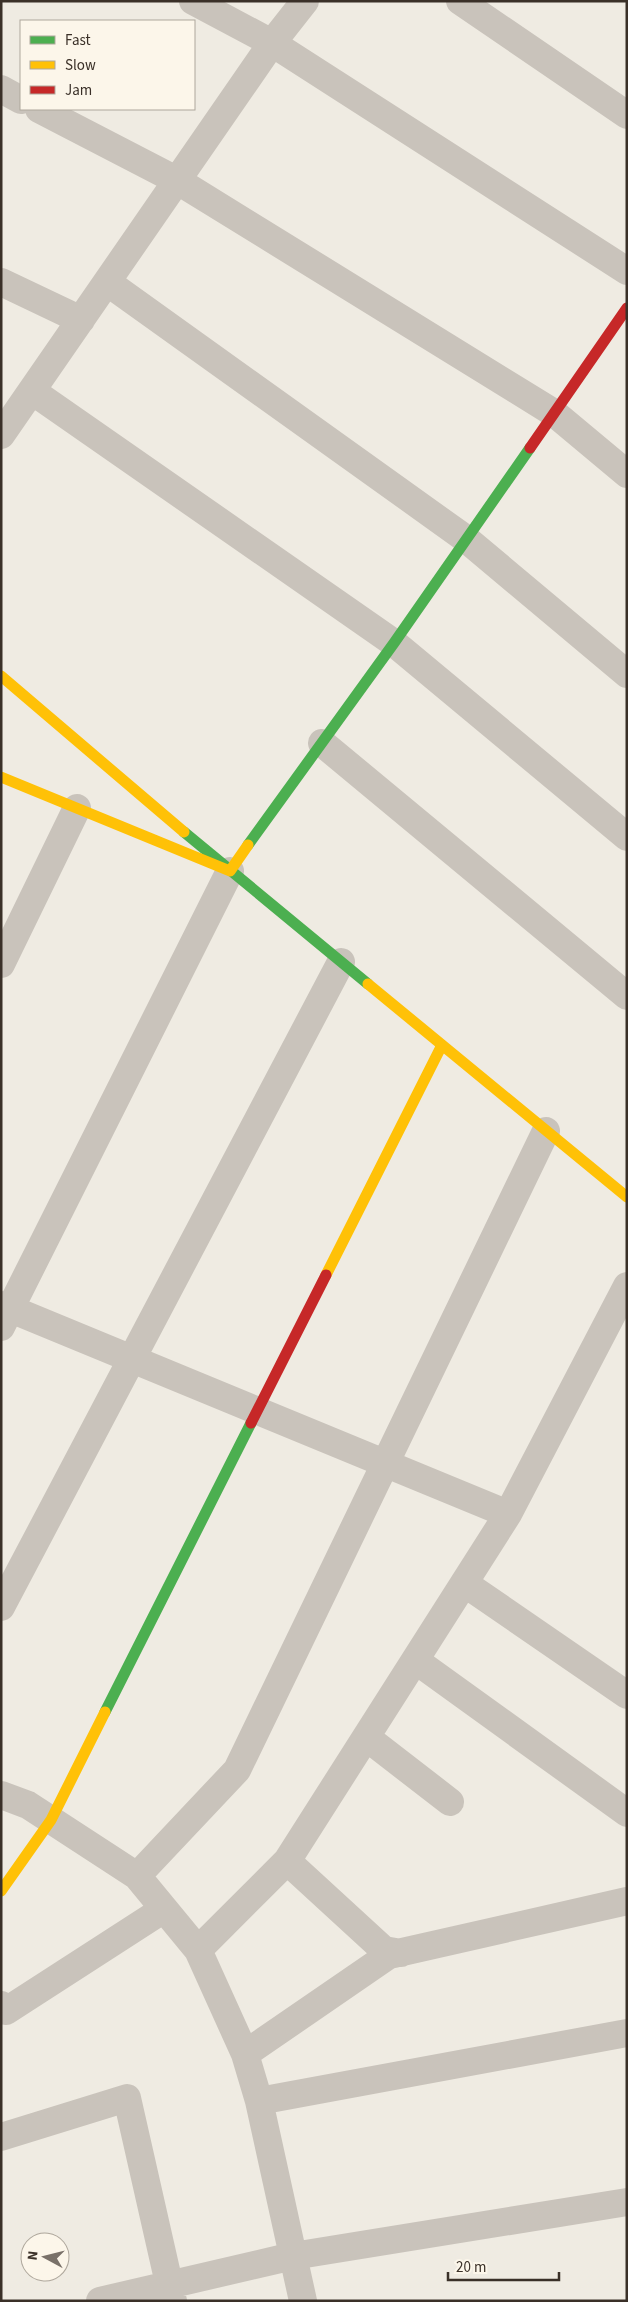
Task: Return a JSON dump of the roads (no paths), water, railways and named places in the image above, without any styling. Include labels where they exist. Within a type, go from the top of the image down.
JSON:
[{"type":"street","points":[[193,1],[272,43],[627,272]]},
{"type":"street","points":[[1,435],[272,43],[306,1]]},
{"type":"street","points":[[460,1],[627,115]]},
{"type":"street","points":[[1,90],[20,100]]},
{"type":"street","points":[[40,110],[178,181],[554,413],[627,474]]},
{"type":"street","points":[[1,282],[81,320]]},
{"type":"street","points":[[107,282],[466,539],[627,674]]},
{"type":"street","points":[[508,1514],[132,1359],[4,1314],[230,871],[394,643],[627,308]]},
{"type":"street","points":[[32,391],[394,643],[627,837]]},
{"type":"street","points":[[1,676],[230,871],[627,1197]]},
{"type":"street","points":[[322,743],[627,996]]},
{"type":"street","points":[[1,777],[230,871]]},
{"type":"street","points":[[1,964],[77,808]]},
{"type":"street","points":[[1,1607],[341,962]]},
{"type":"street","points":[[1,1891],[51,1820],[442,1044]]},
{"type":"street","points":[[137,1876],[237,1770],[546,1131]]},
{"type":"street","points":[[198,1950],[287,1861],[508,1514],[627,1286]]},
{"type":"street","points":[[464,1583],[627,1695]]},
{"type":"street","points":[[415,1660],[627,1812]]},
{"type":"street","points":[[366,1737],[450,1802]]},
{"type":"street","points":[[1,1795],[28,1805],[137,1876],[198,1950],[245,2054],[259,2101],[303,2301]]},
{"type":"street","points":[[287,1861],[384,1950],[401,1953]]},
{"type":"street","points":[[245,2054],[389,1955],[627,1901]]},
{"type":"street","points":[[1,2005],[6,2011],[164,1909]]},
{"type":"street","points":[[259,2101],[627,2033]]},
{"type":"street","points":[[1,2137],[127,2098],[172,2293]]},
{"type":"street","points":[[100,2301],[172,2293],[293,2256],[627,2202]]}]
